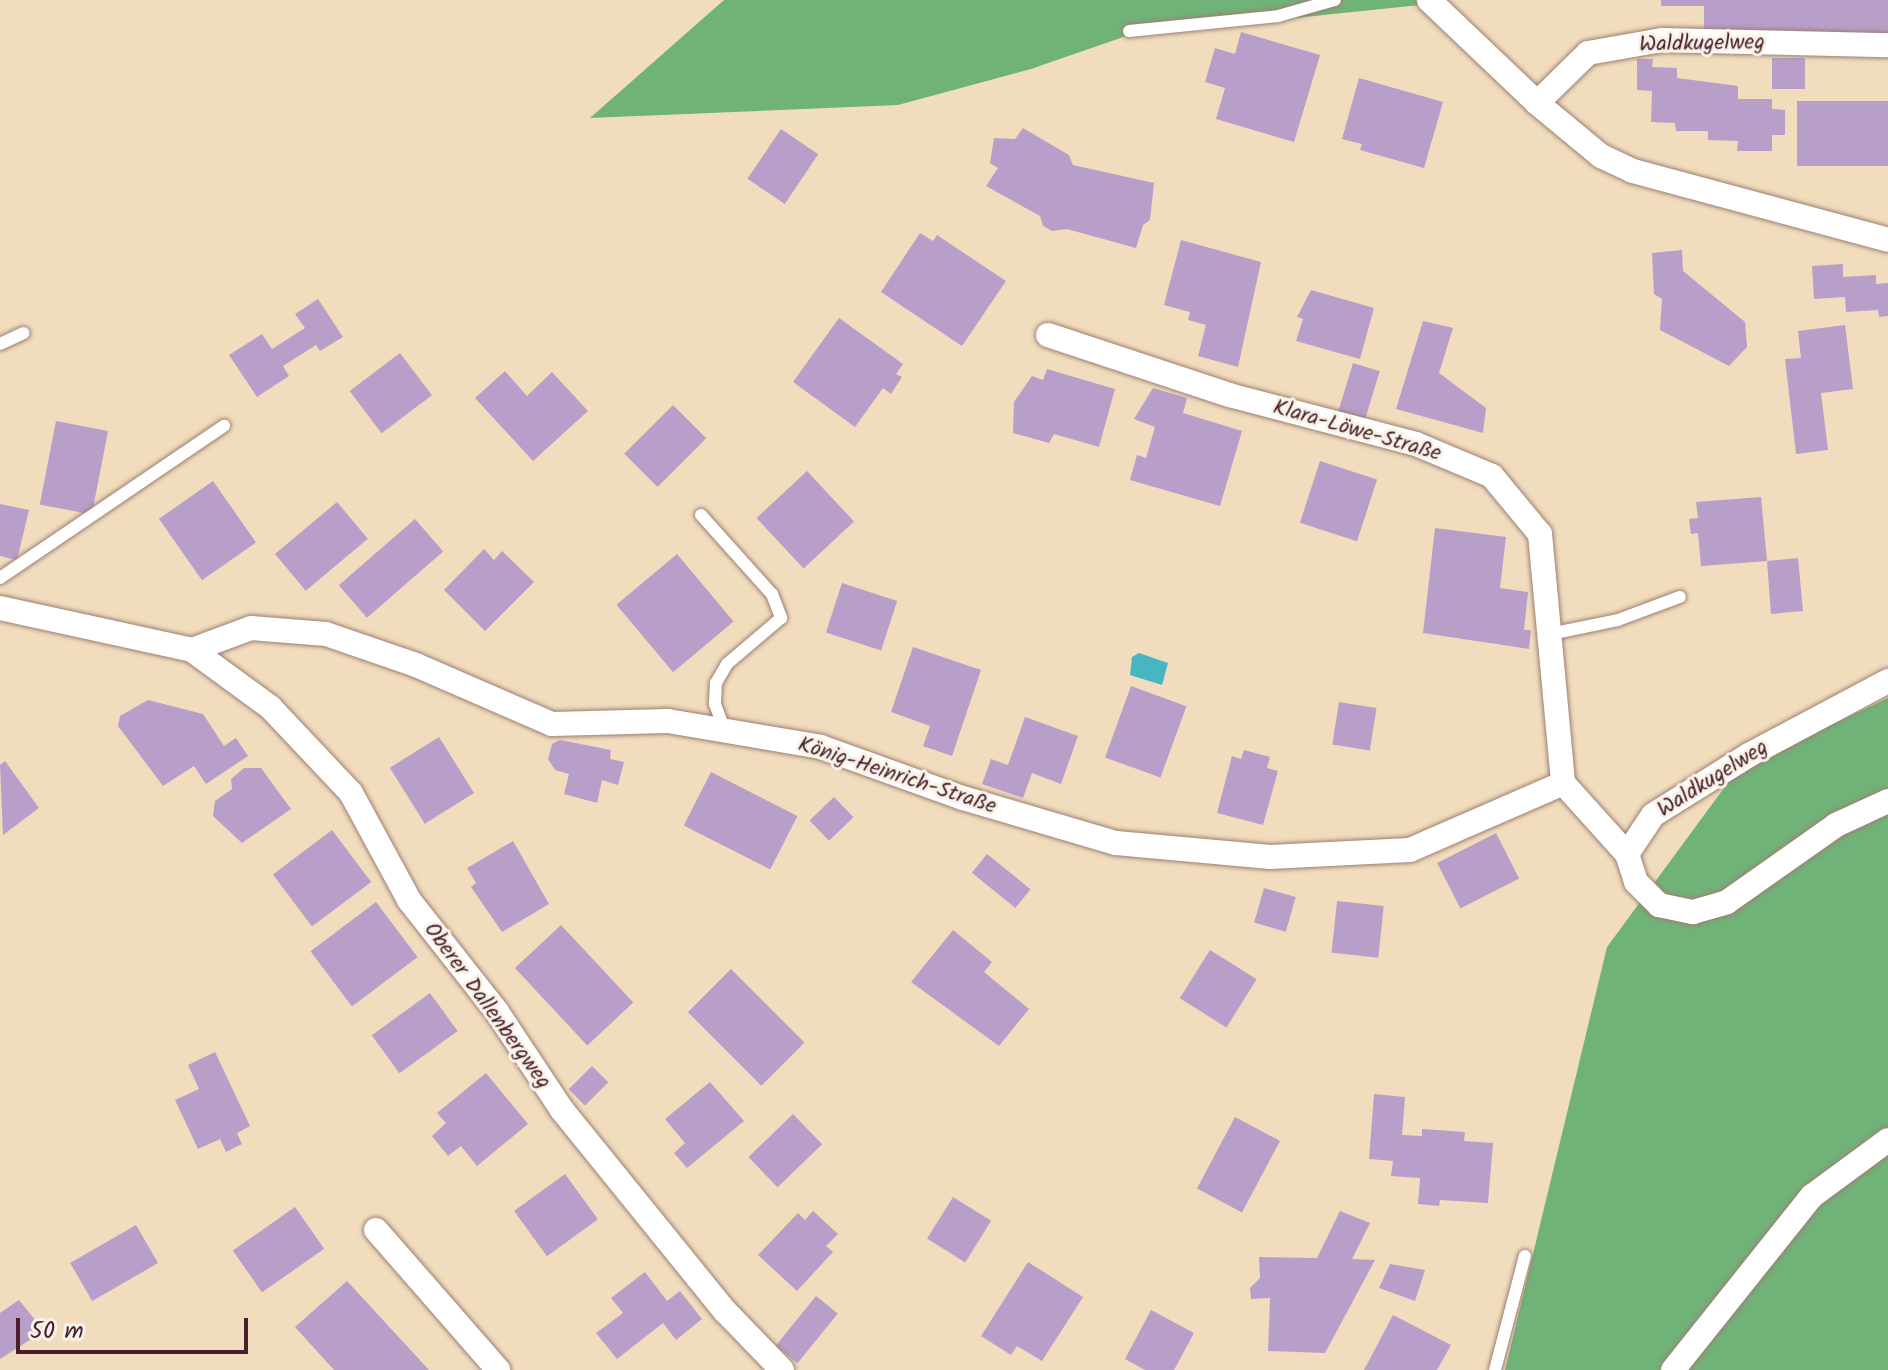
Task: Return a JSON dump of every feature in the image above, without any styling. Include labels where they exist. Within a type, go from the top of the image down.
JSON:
[{"type":"street","points":[[1429,0],[1537,103],[1601,156],[1633,171],[1888,240]]},
{"type":"street","name":"Waldkugelweg","points":[[1537,103],[1588,53],[1662,40],[1888,45]]},
{"type":"street","name":"Klara-Löwe-Straße","points":[[1048,335],[1229,395],[1416,444],[1492,476],[1540,534],[1563,783]]},
{"type":"street","points":[[0,608],[192,650]]},
{"type":"street","name":"König-Heinrich-Straße","points":[[192,650],[251,628],[326,634],[416,665],[552,724],[668,721],[821,747],[963,798],[1116,843],[1270,857],[1410,850],[1563,783]]},
{"type":"street","name":"Oberer Dallenbergweg","points":[[192,650],[270,707],[351,793],[409,900],[497,1012],[562,1110],[725,1311],[782,1370]]},
{"type":"street","name":"Waldkugelweg","points":[[1627,854],[1653,815],[1749,755],[1888,681]]},
{"type":"street","points":[[1563,783],[1627,854],[1636,882],[1659,905],[1693,912],[1727,902],[1836,825],[1888,801]]},
{"type":"street","points":[[1673,1370],[1812,1196],[1888,1140]]},
{"type":"street","points":[[376,1230],[498,1370]]},
{"type":"lane","points":[[1129,31],[1278,16],[1335,0]]},
{"type":"lane","points":[[0,344],[24,333]]},
{"type":"lane","points":[[0,578],[224,426]]},
{"type":"lane","points":[[701,515],[780,606],[776,627],[727,664],[716,683],[715,704],[725,731]]},
{"type":"lane","points":[[1550,634],[1618,620],[1680,597]]},
{"type":"lane","points":[[1495,1370],[1525,1256]]},
{"type":"green space","points":[[724,0],[1427,0],[1430,4],[1129,35],[1031,69],[898,105],[590,118]]},
{"type":"green space","points":[[1888,698],[1888,1370],[1505,1370],[1607,947],[1738,769]]},
{"type":"water","points":[[1139,653],[1168,663],[1162,685],[1130,675],[1132,657]]},
{"type":"building","points":[[1661,0],[1888,0],[1888,33],[1704,34],[1704,6],[1661,6]]},
{"type":"building","points":[[1241,32],[1320,55],[1294,142],[1216,119],[1225,88],[1205,82],[1215,48],[1235,54]]},
{"type":"building","points":[[1772,58],[1805,58],[1805,89],[1772,89]]},
{"type":"building","points":[[1637,59],[1653,59],[1652,67],[1677,68],[1677,78],[1738,86],[1738,99],[1772,99],[1772,109],[1785,110],[1785,135],[1772,135],[1772,151],[1737,151],[1738,141],[1708,140],[1708,131],[1676,131],[1675,123],[1651,122],[1652,91],[1637,90]]},
{"type":"building","points":[[1359,78],[1443,102],[1424,168],[1360,150],[1362,144],[1342,139]]},
{"type":"building","points":[[1797,101],[1888,101],[1888,166],[1797,166]]},
{"type":"building","points":[[1023,128],[1069,155],[1073,165],[1154,183],[1150,220],[1143,225],[1136,248],[1067,229],[1052,231],[1043,226],[1040,216],[986,186],[998,168],[990,163],[994,138],[1015,139]]},
{"type":"building","points":[[781,129],[818,154],[785,204],[747,179]]},
{"type":"building","points":[[920,233],[933,241],[937,235],[1006,281],[962,346],[881,292]]},
{"type":"building","points":[[1181,240],[1261,262],[1238,367],[1198,356],[1206,325],[1188,320],[1190,312],[1164,305]]},
{"type":"building","points":[[1682,250],[1683,271],[1745,322],[1747,347],[1729,366],[1660,330],[1662,299],[1654,294],[1652,253]]},
{"type":"building","points":[[1843,264],[1843,277],[1876,275],[1876,284],[1888,283],[1888,316],[1879,317],[1878,310],[1846,312],[1845,297],[1814,299],[1812,266]]},
{"type":"building","points":[[1311,290],[1374,308],[1360,359],[1296,341],[1303,319],[1297,317]]},
{"type":"building","points":[[318,299],[343,337],[320,351],[316,345],[283,366],[289,376],[257,397],[229,355],[262,334],[272,349],[305,328],[295,314]]},
{"type":"building","points":[[839,318],[903,364],[896,374],[902,377],[891,394],[883,388],[855,427],[793,382]]},
{"type":"building","points":[[1423,321],[1453,328],[1439,373],[1486,408],[1483,433],[1396,409]]},
{"type":"building","points":[[1845,325],[1853,389],[1821,393],[1828,450],[1796,454],[1785,359],[1801,358],[1798,331]]},
{"type":"building","points":[[400,353],[432,395],[382,433],[350,391]]},
{"type":"building","points":[[1353,363],[1380,371],[1363,427],[1336,418]]},
{"type":"building","points":[[1047,369],[1115,389],[1099,447],[1054,434],[1049,443],[1013,433],[1014,402],[1032,376],[1043,380]]},
{"type":"building","points":[[505,371],[527,396],[552,372],[588,411],[533,461],[475,398]]},
{"type":"building","points":[[1153,388],[1187,398],[1183,413],[1242,431],[1220,506],[1130,480],[1137,455],[1146,458],[1155,427],[1134,419]]},
{"type":"building","points":[[673,405],[706,438],[657,487],[624,454]]},
{"type":"building","points":[[56,421],[108,431],[92,515],[40,504]]},
{"type":"building","points":[[1320,461],[1377,480],[1357,541],[1300,523]]},
{"type":"building","points":[[807,471],[854,521],[804,569],[757,518]]},
{"type":"building","points":[[213,481],[256,542],[202,580],[159,519]]},
{"type":"building","points":[[1761,497],[1767,561],[1701,566],[1698,533],[1691,534],[1689,519],[1698,518],[1696,502]]},
{"type":"building","points":[[337,502],[368,539],[306,591],[275,554]]},
{"type":"building","points":[[0,504],[29,510],[17,560],[0,556]]},
{"type":"building","points":[[415,519],[443,551],[367,618],[339,585]]},
{"type":"building","points":[[1435,528],[1506,537],[1500,588],[1528,592],[1524,630],[1531,630],[1529,649],[1423,633]]},
{"type":"building","points":[[484,549],[494,560],[502,551],[534,582],[485,631],[444,590]]},
{"type":"building","points":[[677,554],[734,621],[673,672],[616,605]]},
{"type":"building","points":[[1798,558],[1803,611],[1771,614],[1767,561]]},
{"type":"building","points":[[842,583],[897,601],[881,650],[826,632]]},
{"type":"building","points":[[913,647],[981,670],[952,756],[923,746],[930,726],[891,712]]},
{"type":"building","points":[[1131,686],[1186,706],[1160,778],[1105,757]]},
{"type":"building","points":[[148,700],[203,714],[224,746],[236,738],[248,756],[206,784],[194,766],[163,786],[118,726],[120,716]]},
{"type":"building","points":[[1339,702],[1377,708],[1370,750],[1332,744]]},
{"type":"building","points":[[1025,717],[1078,736],[1061,784],[1032,773],[1023,798],[982,784],[991,759],[1008,765]]},
{"type":"building","points":[[439,737],[474,793],[425,824],[390,768]]},
{"type":"building","points":[[560,740],[611,750],[610,759],[624,762],[618,785],[602,780],[597,803],[564,794],[569,774],[555,770],[548,759],[552,744]]},
{"type":"building","points":[[1244,750],[1270,757],[1267,768],[1278,771],[1263,825],[1217,813],[1232,756],[1241,759]]},
{"type":"building","points":[[5,761],[39,808],[3,835],[0,765]]},
{"type":"building","points":[[244,768],[261,768],[291,809],[242,843],[213,816],[215,801],[232,789],[231,779]]},
{"type":"building","points":[[711,772],[797,816],[770,869],[684,825]]},
{"type":"building","points":[[834,797],[853,817],[829,841],[810,821]]},
{"type":"building","points":[[332,830],[371,882],[312,926],[273,875]]},
{"type":"building","points":[[1496,833],[1519,878],[1460,908],[1437,863]]},
{"type":"building","points":[[513,841],[549,904],[502,932],[471,887],[476,883],[467,868]]},
{"type":"building","points":[[987,854],[1031,889],[1015,908],[972,873]]},
{"type":"building","points":[[1264,888],[1296,897],[1286,932],[1254,923]]},
{"type":"building","points":[[1337,901],[1384,906],[1378,958],[1332,953]]},
{"type":"building","points":[[376,902],[418,957],[352,1006],[311,951]]},
{"type":"building","points":[[561,925],[633,1003],[587,1045],[515,968]]},
{"type":"building","points":[[953,930],[992,962],[984,972],[1029,1009],[999,1046],[911,982]]},
{"type":"building","points":[[1210,950],[1257,979],[1226,1027],[1180,998]]},
{"type":"building","points":[[731,969],[805,1043],[761,1086],[688,1012]]},
{"type":"building","points":[[430,993],[458,1031],[399,1073],[372,1035]]},
{"type":"building","points":[[215,1052],[250,1126],[237,1133],[242,1144],[226,1152],[220,1139],[198,1149],[175,1100],[199,1089],[188,1065]]},
{"type":"building","points":[[592,1066],[608,1082],[585,1106],[569,1089]]},
{"type":"building","points":[[486,1073],[528,1124],[477,1166],[461,1146],[448,1156],[432,1136],[446,1123],[437,1113]]},
{"type":"building","points":[[710,1082],[744,1121],[687,1168],[674,1153],[685,1143],[665,1119]]},
{"type":"building","points":[[1374,1094],[1405,1097],[1402,1135],[1422,1136],[1422,1129],[1465,1132],[1464,1141],[1493,1143],[1488,1203],[1440,1200],[1439,1206],[1418,1204],[1420,1178],[1391,1176],[1393,1161],[1369,1159]]},
{"type":"building","points":[[793,1114],[822,1144],[778,1187],[748,1157]]},
{"type":"building","points":[[1235,1117],[1280,1141],[1242,1212],[1197,1189]]},
{"type":"building","points":[[565,1174],[598,1219],[547,1256],[514,1211]]},
{"type":"building","points":[[953,1197],[991,1221],[965,1262],[927,1239]]},
{"type":"building","points":[[295,1207],[324,1249],[262,1292],[233,1251]]},
{"type":"building","points":[[813,1211],[838,1234],[826,1246],[833,1252],[797,1291],[758,1255],[798,1213],[805,1220]]},
{"type":"building","points":[[1340,1211],[1370,1223],[1352,1259],[1375,1260],[1325,1353],[1268,1351],[1270,1298],[1251,1299],[1250,1288],[1260,1278],[1259,1257],[1317,1258]]},
{"type":"building","points":[[136,1225],[158,1263],[92,1301],[70,1263]]},
{"type":"building","points":[[1028,1262],[1083,1297],[1042,1361],[1017,1346],[1011,1355],[981,1336]]},
{"type":"building","points":[[1390,1264],[1425,1270],[1415,1301],[1379,1288]]},
{"type":"building","points":[[645,1272],[667,1301],[680,1291],[702,1319],[676,1340],[663,1323],[617,1359],[596,1333],[623,1313],[611,1298]]},
{"type":"building","points":[[347,1281],[429,1370],[334,1370],[295,1327]]},
{"type":"building","points":[[816,1296],[838,1314],[797,1363],[776,1346]]},
{"type":"building","points":[[19,1300],[44,1331],[0,1359],[0,1313]]},
{"type":"building","points":[[1151,1310],[1194,1333],[1174,1370],[1145,1370],[1125,1359]]},
{"type":"building","points":[[1393,1315],[1451,1345],[1437,1370],[1364,1370]]}]
